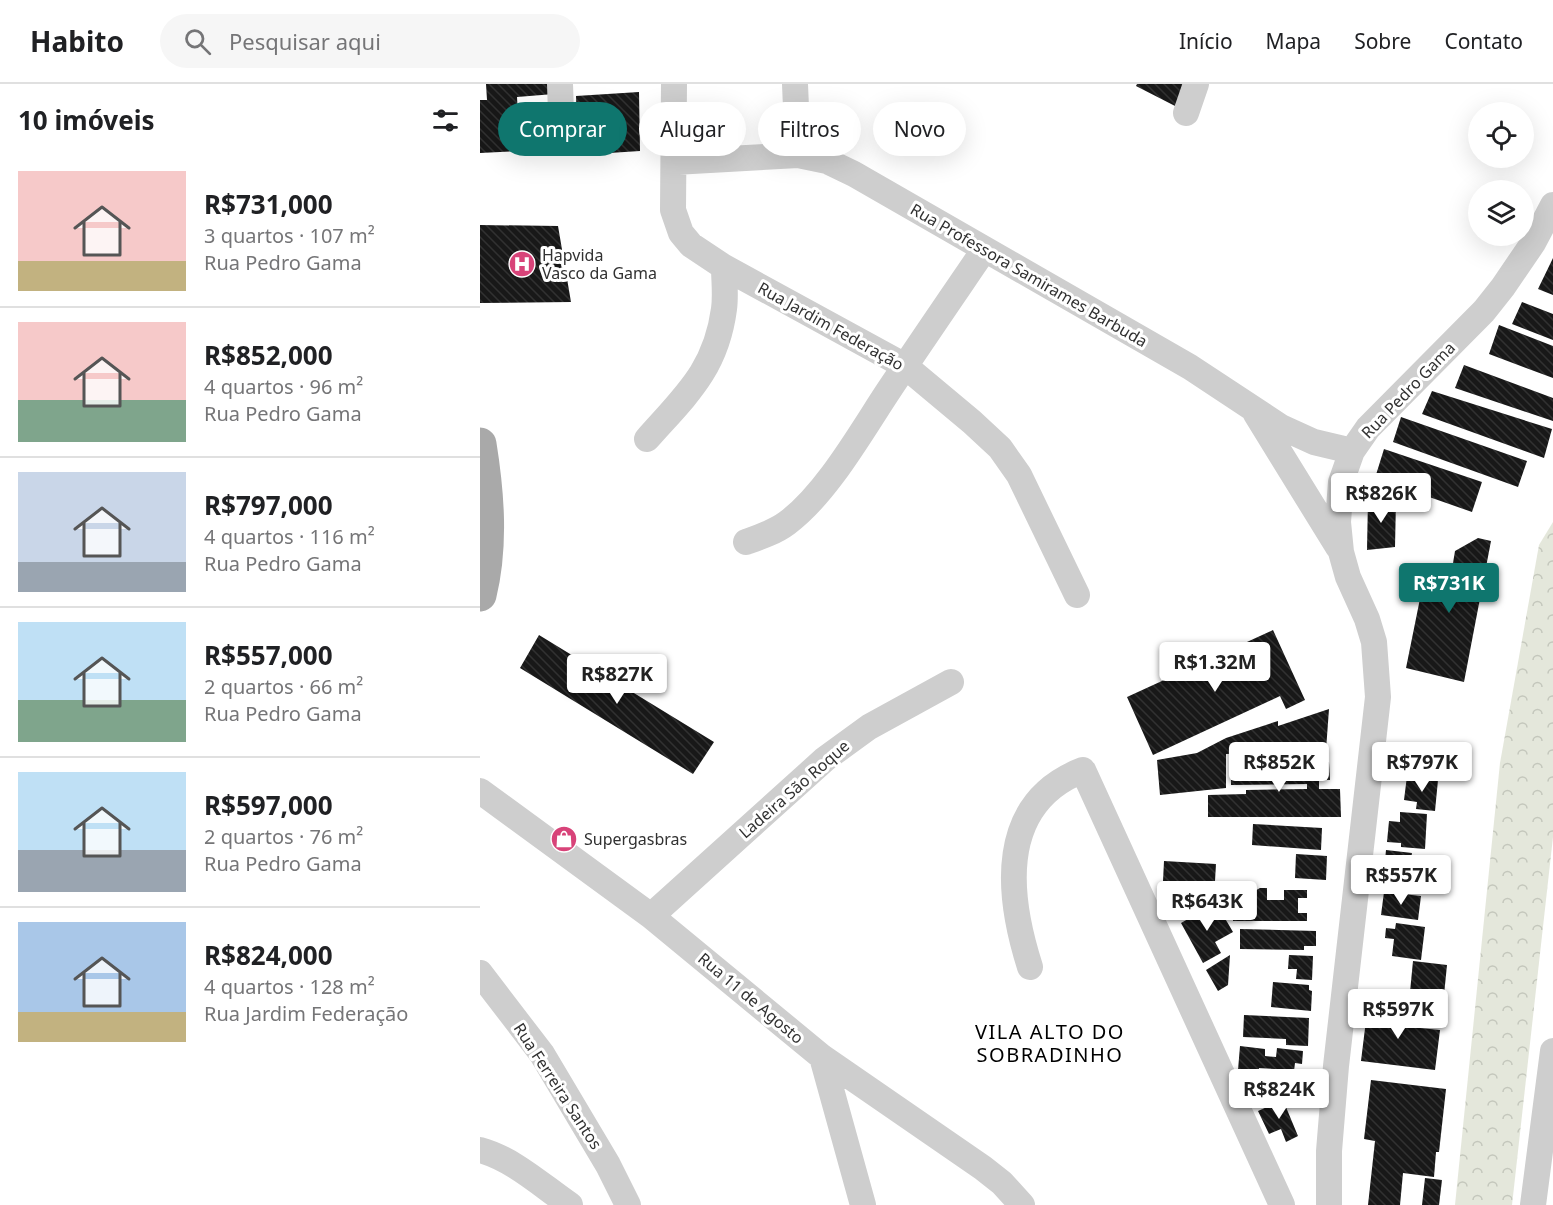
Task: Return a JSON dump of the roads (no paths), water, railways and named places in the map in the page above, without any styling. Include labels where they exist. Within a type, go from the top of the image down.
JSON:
[{"type":"main road","points":[[480,444],[488,515],[480,595]]},
{"type":"street","points":[[560,84],[561,102]]},
{"type":"street","name":"Rua Jardim Federação","points":[[675,84],[673,210],[681,233],[691,245],[724,267],[905,366],[1000,448],[1034,504],[1077,595]]},
{"type":"street","points":[[795,84],[796,102]]},
{"type":"street","points":[[1186,113],[1196,84]]},
{"type":"street","points":[[674,162],[780,156]]},
{"type":"street","name":"Rua Professora Samirames Barbuda","points":[[803,156],[827,161],[854,174],[1190,367],[1253,410],[1298,436],[1352,451]]},
{"type":"street","name":"Rua Pedro Gama","points":[[1329,1205],[1329,1151],[1336,1066],[1378,697],[1374,642],[1367,619],[1348,577],[1341,552],[1338,503],[1341,482],[1352,451],[1368,428],[1484,311],[1533,243],[1553,205]]},
{"type":"street","points":[[746,542],[787,522],[809,501],[862,432],[984,249]]},
{"type":"street","points":[[646,440],[702,375],[712,357],[725,307],[724,267]]},
{"type":"street","name":"Rua Professora Samirames Barbuda","points":[[1253,410],[1341,552]]},
{"type":"street","name":"Ladeira São Roque","points":[[651,916],[825,759],[869,727],[951,682]]},
{"type":"street","points":[[1030,967],[1022,941],[1016,907],[1014,872],[1017,845],[1024,823],[1048,789],[1065,777],[1083,770],[1282,1205]]},
{"type":"street","name":"Rua 11 de Agosto","points":[[480,791],[651,916],[822,1058],[983,1168],[1002,1183],[1022,1205]]},
{"type":"street","name":"Rua Ferreira Santos","points":[[480,973],[542,1054],[608,1165],[628,1205]]},
{"type":"street","points":[[1533,1205],[1553,1051]]},
{"type":"street","points":[[822,1058],[863,1205]]},
{"type":"street","points":[[480,1150],[495,1154],[517,1167],[570,1205]]},
{"type":"place","name":"Hapvida Vasco da Gama","points":[[522,264]]},
{"type":"place","name":"Supergasbras","points":[[564,839]]},
{"type":"district","name":"VILA ALTO DO SOBRADINHO","points":[[1050,1044]]}]
